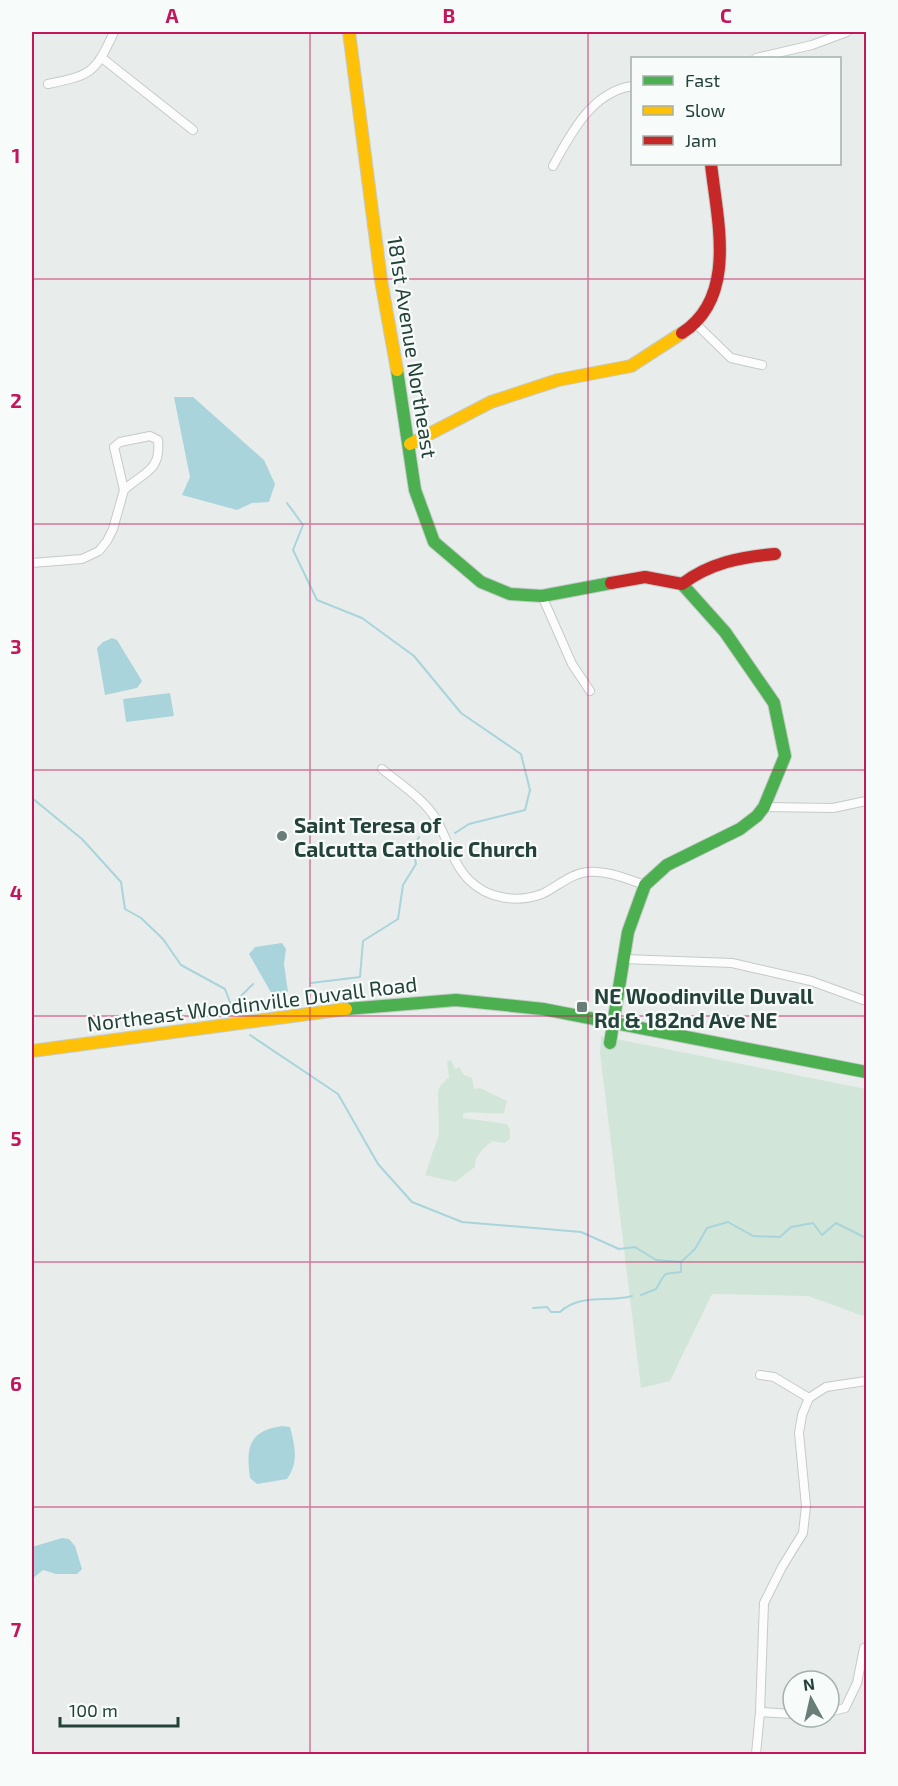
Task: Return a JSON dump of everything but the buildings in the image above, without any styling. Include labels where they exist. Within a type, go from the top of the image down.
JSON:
[{"type":"street","points":[[48,84],[82,77],[102,58],[114,32]]},
{"type":"street","name":"181st Avenue Northeast","points":[[350,32],[351,60],[381,280],[410,444],[415,490],[434,542],[481,582],[510,594],[542,596],[645,577],[682,584]]},
{"type":"street","points":[[760,57],[812,45],[847,32]]},
{"type":"street","points":[[102,58],[193,130]]},
{"type":"street","points":[[553,166],[585,114],[606,95],[631,87]]},
{"type":"street","points":[[410,444],[491,402],[558,380],[631,366],[696,324],[716,290],[719,263],[711,165]]},
{"type":"street","points":[[696,324],[730,358],[762,365]]},
{"type":"street","points":[[32,563],[82,560],[99,551],[113,529],[124,490],[114,447],[120,442],[134,438],[150,436],[158,440],[159,457],[156,464],[124,490]]},
{"type":"street","points":[[610,1043],[624,958],[636,906],[645,885],[667,865],[740,829],[764,807],[785,756],[774,703],[725,632],[682,584],[698,570],[715,563],[775,554]]},
{"type":"street","points":[[542,596],[572,664],[591,690]]},
{"type":"street","points":[[382,769],[436,818],[458,866],[469,880],[485,891],[504,898],[523,899],[542,893],[572,877],[598,872],[645,885]]},
{"type":"street","points":[[764,807],[833,808],[867,801]]},
{"type":"street","points":[[624,958],[732,963],[811,981],[867,1001]]},
{"type":"street","name":"Northeast Woodinville Duvall Road","points":[[32,1051],[424,1000],[501,1003],[867,1072]]},
{"type":"street","points":[[760,1375],[774,1377],[809,1398]]},
{"type":"street","points":[[756,1755],[764,1603],[803,1533],[807,1506],[799,1433],[802,1415],[809,1398],[826,1387],[867,1381]]},
{"type":"street","points":[[841,1709],[845,1708],[857,1683],[864,1648]]},
{"type":"street","points":[[760,1712],[781,1713]]},
{"type":"green space","points":[[601,1036],[866,1089],[866,1317],[808,1296],[712,1294],[670,1381],[641,1388],[600,1053]]},
{"type":"green space","points":[[451,1060],[455,1069],[459,1067],[464,1075],[472,1078],[474,1089],[480,1088],[507,1101],[504,1113],[466,1113],[463,1114],[463,1118],[507,1124],[510,1130],[510,1139],[505,1143],[492,1141],[478,1156],[475,1167],[455,1182],[425,1175],[439,1134],[438,1092],[440,1086],[449,1077],[447,1062]]},
{"type":"water","points":[[174,397],[193,397],[264,460],[275,484],[269,502],[252,503],[237,510],[182,495],[190,477]]},
{"type":"water","points":[[112,638],[117,640],[142,681],[137,688],[105,695],[97,648]]},
{"type":"water","points":[[170,693],[174,716],[126,722],[123,699]]},
{"type":"water","points":[[282,943],[286,949],[284,964],[288,992],[273,996],[249,954],[255,947]]},
{"type":"water","points":[[282,1426],[290,1427],[293,1441],[295,1460],[291,1473],[287,1479],[257,1484],[250,1478],[249,1450],[252,1443],[262,1432]]},
{"type":"water","points":[[62,1538],[69,1539],[75,1546],[82,1569],[77,1574],[56,1574],[43,1570],[32,1579],[32,1547]]},
{"type":"waterway","points":[[287,503],[303,525],[293,550],[317,600],[362,618],[414,656],[461,713],[521,754],[530,790],[525,810],[469,824],[455,833]]},
{"type":"waterway","points":[[32,798],[82,839],[121,882],[125,909],[141,918],[163,939],[181,965],[225,989],[233,1010]]},
{"type":"waterway","points":[[311,983],[360,977],[363,941],[398,919],[403,885],[416,864],[413,848],[419,837]]},
{"type":"waterway","points":[[232,1005],[253,984]]},
{"type":"waterway","points":[[250,1035],[338,1094],[378,1164],[412,1202],[462,1222],[581,1232],[619,1249],[635,1247],[656,1260],[681,1262],[695,1249],[707,1228],[728,1222],[753,1236],[780,1237],[791,1227],[813,1223],[822,1235],[836,1223],[866,1238]]},
{"type":"waterway","points":[[641,1295],[656,1289],[665,1275],[681,1272],[681,1262]]},
{"type":"waterway","points":[[533,1308],[547,1307],[551,1312],[560,1312],[576,1302],[632,1296]]},
{"type":"traffic: fast","points":[[397,370],[415,490],[434,542],[481,582],[510,594],[542,596],[611,583]]},
{"type":"traffic: fast","points":[[610,1043],[628,932],[645,885],[667,865],[740,829],[757,816],[764,807],[785,756],[774,703],[725,632],[682,584]]},
{"type":"traffic: fast","points":[[346,1009],[456,1000],[543,1009],[866,1072]]},
{"type":"traffic: slow","points":[[349,32],[381,280],[397,370]]},
{"type":"traffic: slow","points":[[410,444],[491,402],[558,380],[631,366],[682,333]]},
{"type":"traffic: slow","points":[[32,1051],[346,1009]]},
{"type":"traffic: jam","points":[[682,333],[700,318],[711,299],[717,278],[720,256],[719,233],[711,165]]},
{"type":"traffic: jam","points":[[611,583],[645,577],[682,584],[703,571],[726,562],[775,554]]},
{"type":"place","name":"Saint Teresa of Calcutta Catholic Church","points":[[282,836]]},
{"type":"place","name":"NE Woodinville Duvall Rd & 182nd Ave NE","points":[[582,1007]]}]
